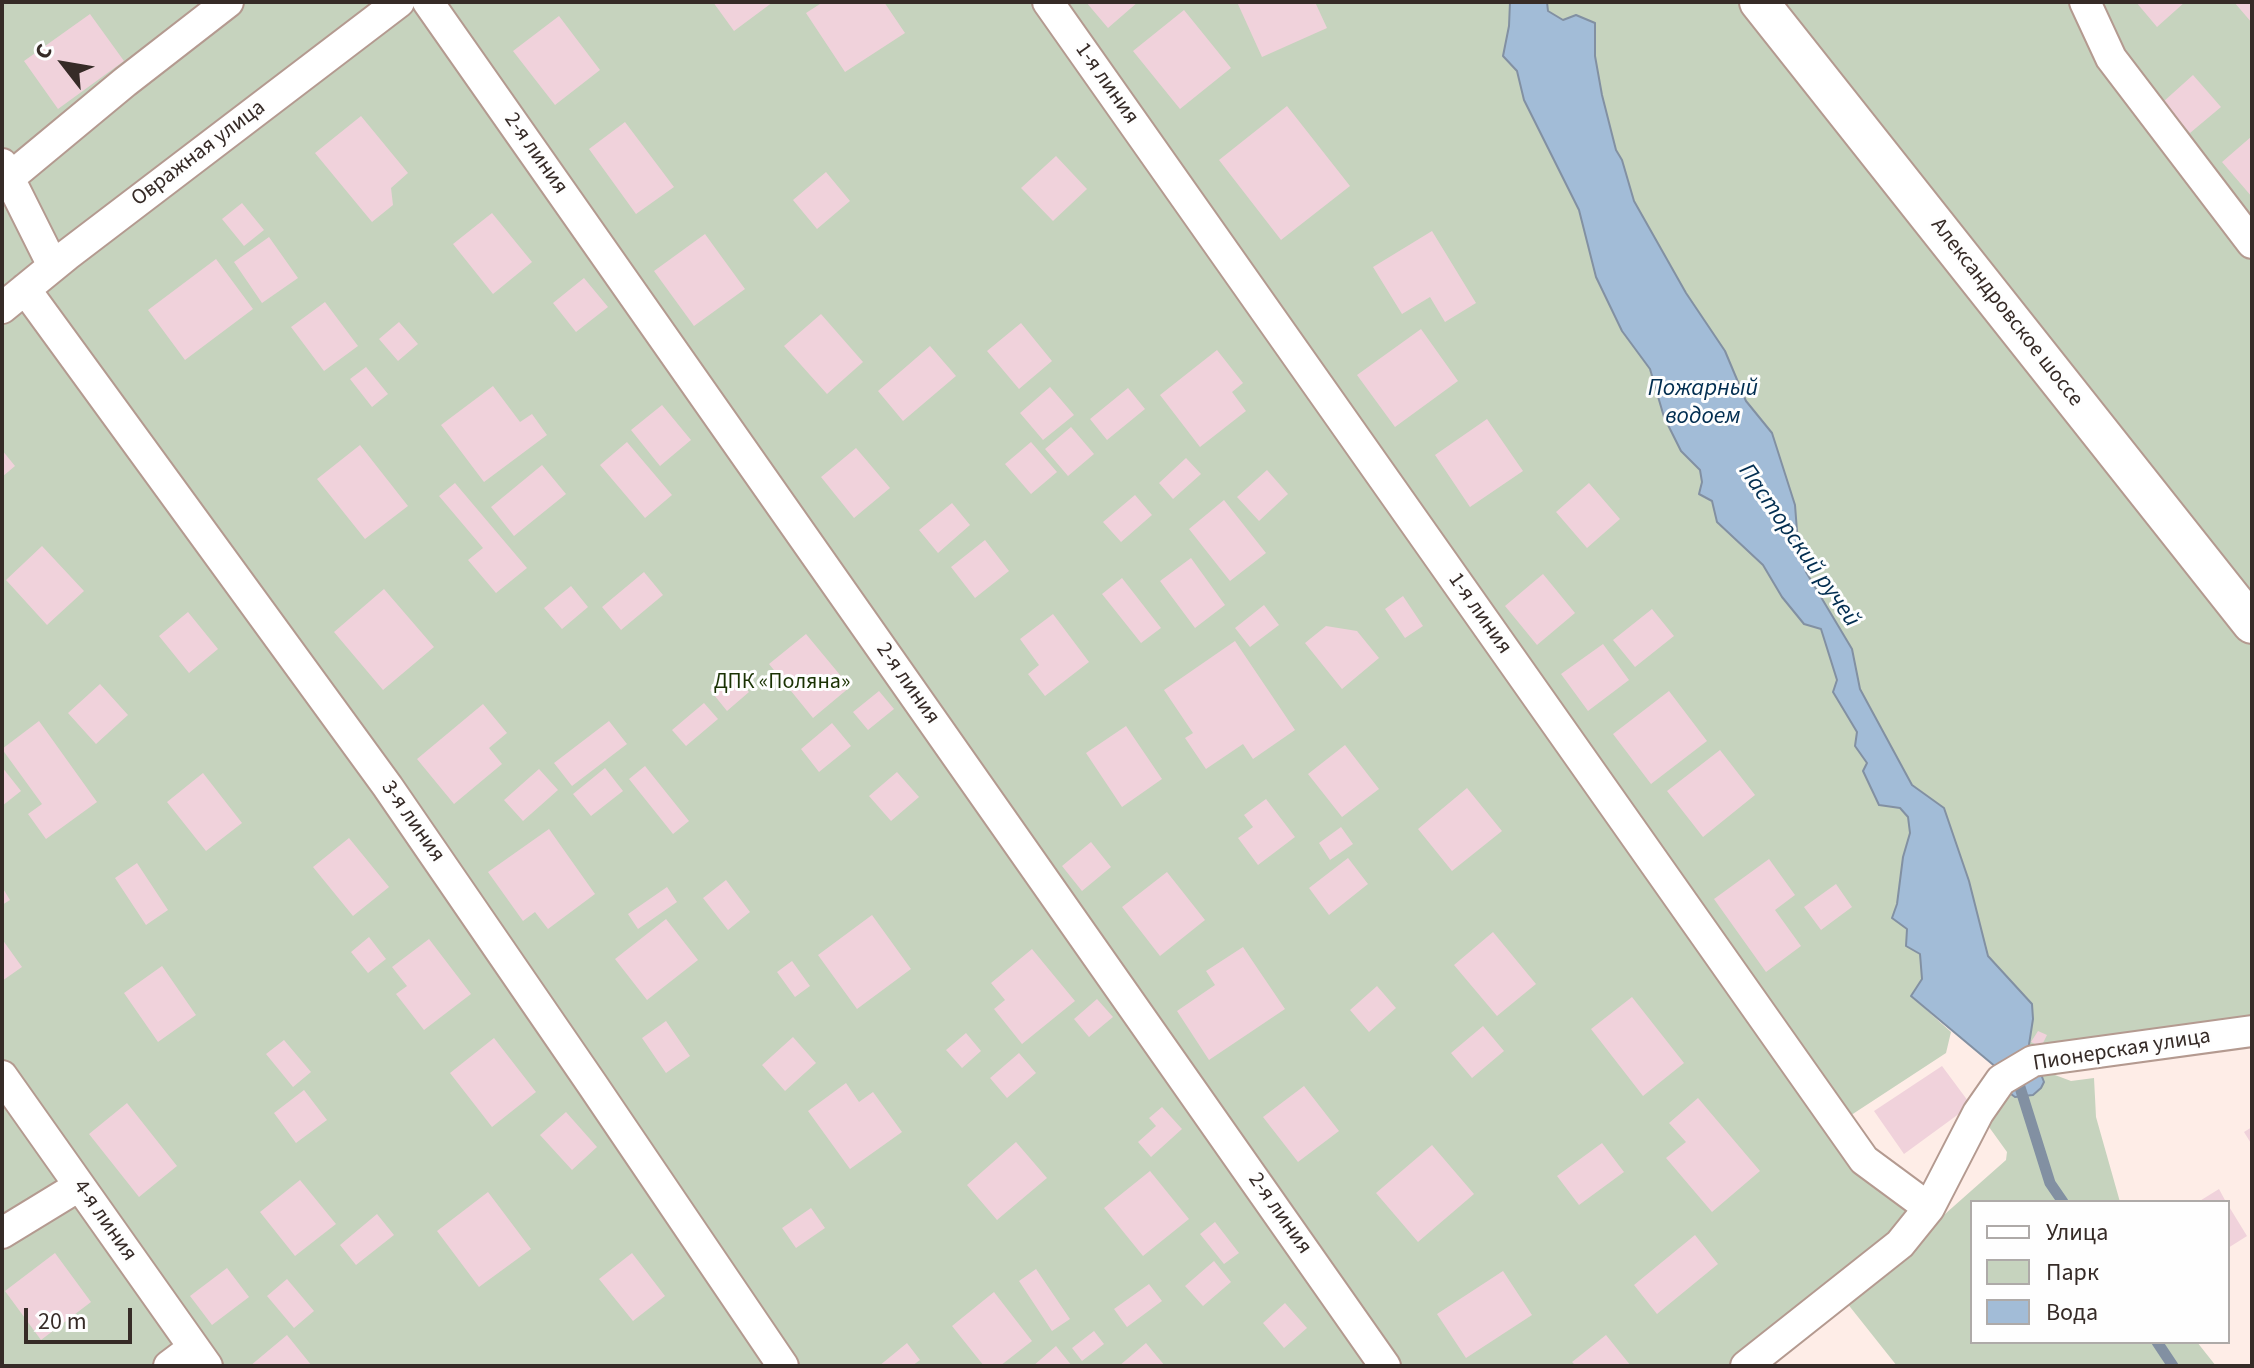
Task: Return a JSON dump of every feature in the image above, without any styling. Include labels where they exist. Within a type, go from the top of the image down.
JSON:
[{"type":"street","points":[[53,266],[4,175],[228,2]]},
{"type":"street","name":"Овражная улица","points":[[2,308],[399,2]]},
{"type":"street","name":"2-я линия","points":[[428,2],[1385,1366]]},
{"type":"street","name":"1-я линия","points":[[1048,2],[1864,1160],[1929,1208]]},
{"type":"street","name":"Александровское шоссе","points":[[1759,2],[2252,624]]},
{"type":"street","points":[[2085,2],[2111,58],[2252,243]]},
{"type":"street","name":"3-я линия","points":[[25,289],[388,787],[783,1366]]},
{"type":"street","name":"Пионерская улица","points":[[1746,1366],[1900,1244],[1929,1208],[1978,1113],[2001,1080],[2033,1061],[2252,1031]]},
{"type":"street","name":"4-я линия","points":[[2,1076],[200,1357]]},
{"type":"street","points":[[2,1233],[79,1186]]},
{"type":"street","points":[[169,1366],[200,1357]]},
{"type":"green space","name":"ДПК «Поляна»","points":[[2,2],[1510,2],[1503,56],[1517,71],[1524,100],[1579,210],[1596,277],[1622,331],[1650,369],[1664,417],[1681,451],[1700,469],[1717,522],[1763,565],[1782,597],[1821,629],[1837,680],[1833,692],[1857,732],[1868,763],[1908,817],[1910,833],[1892,918],[1907,929],[1920,954],[1922,979],[1911,996],[1951,1032],[1946,1053],[1839,1123],[1936,1213],[1945,1214],[2006,1160],[2007,1152],[1989,1127],[1994,1106],[2007,1091],[2015,1097],[2033,1095],[2039,1069],[2071,1081],[2094,1078],[2096,1117],[2119,1200],[1970,1200],[1970,1344],[2199,1344],[2216,1366],[1897,1366],[1839,1293],[1746,1366],[2,1366]]},
{"type":"green space","points":[[1547,2],[2252,2],[2252,1032],[2028,1051],[2032,1004],[1988,956],[1969,881],[1944,808],[1912,785],[1860,689],[1852,649],[1806,573],[1798,544],[1795,505],[1772,433],[1746,401],[1725,351],[1686,293],[1634,201],[1616,150],[1602,95],[1595,56],[1594,23],[1563,20],[1548,11]]},
{"type":"water","name":"Пожарный водоем","points":[[1510,2],[1547,2],[1548,11],[1563,20],[1576,15],[1595,23],[1595,56],[1602,95],[1616,150],[1634,201],[1686,293],[1725,351],[1746,401],[1772,433],[1795,505],[1798,544],[1806,572],[1852,649],[1860,689],[1912,785],[1944,808],[1969,881],[1988,956],[2032,1004],[2028,1051],[1997,1068],[1911,996],[1922,979],[1920,954],[1906,946],[1907,929],[1892,918],[1910,833],[1908,817],[1900,808],[1879,805],[1863,771],[1867,763],[1855,746],[1857,732],[1833,692],[1837,680],[1821,629],[1804,624],[1782,597],[1763,565],[1717,522],[1712,501],[1699,494],[1702,482],[1700,470],[1681,451],[1664,417],[1650,369],[1622,331],[1596,277],[1579,210],[1524,100],[1517,71],[1503,56]]},
{"type":"water","points":[[2039,1069],[2044,1082],[2033,1095],[2015,1097],[2007,1091]]},
{"type":"building","points":[[713,2],[773,2],[734,31]]},
{"type":"building","points":[[823,2],[884,2],[905,33],[845,72],[806,13]]},
{"type":"building","points":[[1086,2],[1138,2],[1108,28]]},
{"type":"building","points":[[1237,2],[1315,2],[1327,28],[1262,57]]},
{"type":"building","points":[[2136,2],[2185,2],[2157,27]]},
{"type":"building","points":[[2234,2],[2252,2],[2252,23]]},
{"type":"building","points":[[1184,10],[1231,68],[1180,109],[1133,51]]},
{"type":"building","points":[[90,14],[124,61],[58,109],[24,61]]},
{"type":"building","points":[[559,16],[600,70],[555,105],[513,51]]},
{"type":"building","points":[[2193,75],[2221,107],[2190,133],[2163,102]]},
{"type":"building","points":[[1287,106],[1350,186],[1281,240],[1219,160]]},
{"type":"building","points":[[361,116],[408,173],[391,188],[393,205],[372,222],[315,153]]},
{"type":"building","points":[[625,122],[674,187],[636,214],[589,149]]},
{"type":"building","points":[[2252,136],[2252,197],[2222,162]]},
{"type":"building","points":[[1056,156],[1087,189],[1053,221],[1021,188]]},
{"type":"building","points":[[826,172],[850,201],[817,229],[793,200]]},
{"type":"building","points":[[242,203],[264,230],[244,246],[222,219]]},
{"type":"building","points":[[492,213],[532,262],[493,294],[453,244]]},
{"type":"building","points":[[1432,231],[1476,303],[1445,322],[1430,297],[1402,314],[1373,267]]},
{"type":"building","points":[[705,234],[745,289],[694,326],[654,271]]},
{"type":"building","points":[[269,237],[298,278],[262,303],[234,262]]},
{"type":"building","points":[[216,259],[253,309],[185,360],[148,310]]},
{"type":"building","points":[[584,278],[608,307],[576,332],[553,303]]},
{"type":"building","points":[[325,302],[358,346],[324,371],[291,327]]},
{"type":"building","points":[[821,314],[863,362],[827,394],[784,346]]},
{"type":"building","points":[[399,322],[418,344],[398,361],[379,339]]},
{"type":"building","points":[[1021,323],[1052,361],[1019,389],[987,351]]},
{"type":"building","points":[[1421,329],[1458,381],[1395,427],[1357,375]]},
{"type":"building","points":[[930,346],[956,376],[903,421],[878,391]]},
{"type":"building","points":[[1217,350],[1243,383],[1232,392],[1246,411],[1200,447],[1160,395]]},
{"type":"building","points":[[366,367],[388,394],[372,407],[350,379]]},
{"type":"building","points":[[493,386],[520,422],[532,414],[547,435],[484,482],[441,425]]},
{"type":"building","points":[[1050,387],[1074,415],[1043,440],[1020,413]]},
{"type":"building","points":[[1128,388],[1145,409],[1107,440],[1090,419]]},
{"type":"building","points":[[662,405],[691,440],[660,466],[631,430]]},
{"type":"building","points":[[1487,419],[1523,471],[1470,507],[1435,455]]},
{"type":"building","points":[[1071,427],[1094,454],[1068,476],[1045,449]]},
{"type":"building","points":[[627,442],[672,495],[645,518],[600,465]]},
{"type":"building","points":[[1031,442],[1057,472],[1031,494],[1005,464]]},
{"type":"building","points":[[360,445],[408,506],[365,539],[317,479]]},
{"type":"building","points":[[856,448],[890,488],[854,518],[821,477]]},
{"type":"building","points":[[2,450],[15,466],[2,477]]},
{"type":"building","points":[[1186,458],[1201,474],[1173,499],[1159,483]]},
{"type":"building","points":[[542,465],[566,494],[514,536],[491,507]]},
{"type":"building","points":[[1267,470],[1288,494],[1259,521],[1237,497]]},
{"type":"building","points":[[455,483],[527,568],[496,593],[468,560],[483,548],[439,496]]},
{"type":"building","points":[[1589,483],[1620,519],[1587,548],[1556,512]]},
{"type":"building","points":[[1135,495],[1152,515],[1121,542],[1103,522]]},
{"type":"building","points":[[1224,500],[1266,553],[1230,581],[1189,529]]},
{"type":"building","points":[[952,503],[970,525],[938,553],[919,530]]},
{"type":"building","points":[[985,540],[1009,571],[975,598],[951,567]]},
{"type":"building","points":[[42,546],[84,591],[47,625],[6,580]]},
{"type":"building","points":[[1191,558],[1225,605],[1195,628],[1160,581]]},
{"type":"building","points":[[644,572],[663,595],[621,630],[602,607]]},
{"type":"building","points":[[1543,574],[1575,613],[1537,645],[1505,606]]},
{"type":"building","points":[[1122,578],[1161,628],[1141,643],[1102,594]]},
{"type":"building","points":[[571,586],[588,607],[562,629],[544,608]]},
{"type":"building","points":[[384,589],[434,647],[383,690],[334,632]]},
{"type":"building","points":[[1403,596],[1423,626],[1405,638],[1385,609]]},
{"type":"building","points":[[1264,605],[1279,625],[1250,647],[1235,628]]},
{"type":"building","points":[[1652,609],[1674,636],[1635,667],[1613,640]]},
{"type":"building","points":[[188,612],[218,649],[189,673],[159,636]]},
{"type":"building","points":[[1053,614],[1089,662],[1045,696],[1028,674],[1039,665],[1020,639]]},
{"type":"building","points":[[1326,626],[1357,631],[1379,658],[1342,689],[1305,643]]},
{"type":"building","points":[[806,634],[850,687],[813,718],[769,664]]},
{"type":"building","points":[[1235,641],[1295,730],[1253,759],[1243,744],[1206,769],[1185,738],[1193,733],[1164,690]]},
{"type":"building","points":[[1603,644],[1629,680],[1588,711],[1561,674]]},
{"type":"building","points":[[732,672],[749,692],[727,711],[710,690]]},
{"type":"building","points":[[100,684],[128,715],[96,744],[68,713]]},
{"type":"building","points":[[879,691],[894,709],[868,730],[853,712]]},
{"type":"building","points":[[1669,691],[1707,741],[1651,784],[1613,734]]},
{"type":"building","points":[[704,703],[718,719],[686,746],[672,730]]},
{"type":"building","points":[[483,704],[507,733],[489,748],[502,764],[454,804],[417,759]]},
{"type":"building","points":[[39,721],[97,802],[46,839],[28,814],[42,804],[2,749]]},
{"type":"building","points":[[609,721],[627,744],[572,786],[554,763]]},
{"type":"building","points":[[832,723],[851,746],[819,772],[801,749]]},
{"type":"building","points":[[1126,726],[1162,779],[1122,807],[1086,753]]},
{"type":"building","points":[[1345,745],[1379,789],[1342,817],[1308,774]]},
{"type":"building","points":[[1720,750],[1755,795],[1703,837],[1667,791]]},
{"type":"building","points":[[645,766],[689,821],[673,834],[629,779]]},
{"type":"building","points":[[2,767],[21,791],[2,806]]},
{"type":"building","points":[[605,768],[623,791],[591,816],[573,794]]},
{"type":"building","points":[[539,769],[558,790],[523,821],[504,800]]},
{"type":"building","points":[[897,772],[919,797],[891,821],[869,796]]},
{"type":"building","points":[[203,773],[242,823],[206,851],[167,802]]},
{"type":"building","points":[[1467,788],[1502,831],[1452,871],[1418,829]]},
{"type":"building","points":[[1266,799],[1295,837],[1258,865],[1238,838],[1253,827],[1244,815]]},
{"type":"building","points":[[1341,827],[1353,844],[1330,860],[1319,843]]},
{"type":"building","points":[[549,829],[595,894],[548,929],[535,912],[523,921],[488,872]]},
{"type":"building","points":[[349,838],[389,887],[353,916],[313,867]]},
{"type":"building","points":[[1091,842],[1111,867],[1082,891],[1062,866]]},
{"type":"building","points":[[1348,858],[1368,884],[1329,915],[1309,888]]},
{"type":"building","points":[[1769,859],[1795,895],[1775,910],[1801,946],[1766,972],[1714,899]]},
{"type":"building","points":[[137,863],[168,910],[146,925],[115,878]]},
{"type":"building","points":[[1167,872],[1205,920],[1160,956],[1122,907]]},
{"type":"building","points":[[726,880],[750,912],[728,930],[703,898]]},
{"type":"building","points":[[1836,884],[1852,907],[1821,930],[1804,907]]},
{"type":"building","points":[[2,887],[10,900],[2,905]]},
{"type":"building","points":[[667,887],[677,902],[638,929],[628,914]]},
{"type":"building","points":[[872,915],[911,969],[857,1009],[818,955]]},
{"type":"building","points":[[666,919],[698,960],[647,1000],[615,959]]},
{"type":"building","points":[[1493,932],[1536,984],[1497,1016],[1454,965]]},
{"type":"building","points":[[369,937],[386,959],[368,973],[351,952]]},
{"type":"building","points":[[2,939],[22,967],[2,981]]},
{"type":"building","points":[[429,939],[471,994],[424,1030],[396,994],[407,986],[392,967]]},
{"type":"building","points":[[1243,947],[1285,1009],[1209,1060],[1177,1011],[1215,985],[1206,971]]},
{"type":"building","points":[[1032,949],[1075,1001],[1022,1044],[994,1009],[1005,1000],[991,983]]},
{"type":"building","points":[[792,961],[810,986],[795,997],[777,972]]},
{"type":"building","points":[[162,966],[196,1015],[158,1042],[124,993]]},
{"type":"building","points":[[1377,986],[1396,1008],[1369,1032],[1350,1010]]},
{"type":"building","points":[[1632,997],[1684,1063],[1643,1096],[1591,1029]]},
{"type":"building","points":[[1097,999],[1113,1017],[1089,1037],[1074,1019]]},
{"type":"building","points":[[666,1021],[690,1056],[666,1073],[642,1038]]},
{"type":"building","points":[[1483,1026],[1504,1051],[1472,1078],[1451,1053]]},
{"type":"building","points":[[2038,1031],[2047,1035],[2041,1047],[2031,1042]]},
{"type":"building","points":[[966,1033],[981,1051],[962,1068],[946,1050]]},
{"type":"building","points":[[793,1037],[816,1063],[785,1091],[762,1065]]},
{"type":"building","points":[[494,1038],[536,1092],[492,1127],[450,1073]]},
{"type":"building","points":[[284,1040],[311,1072],[293,1087],[266,1054]]},
{"type":"building","points":[[1019,1053],[1036,1073],[1007,1098],[990,1078]]},
{"type":"building","points":[[1942,1066],[1971,1105],[1904,1154],[1874,1111]]},
{"type":"building","points":[[846,1083],[859,1102],[873,1092],[902,1132],[850,1169],[808,1111]]},
{"type":"building","points":[[1304,1086],[1339,1131],[1298,1162],[1263,1117]]},
{"type":"building","points":[[304,1090],[327,1120],[296,1143],[274,1113]]},
{"type":"building","points":[[1698,1098],[1760,1171],[1712,1212],[1666,1158],[1686,1142],[1669,1123]]},
{"type":"building","points":[[127,1103],[177,1166],[139,1197],[89,1134]]},
{"type":"building","points":[[1162,1107],[1182,1129],[1151,1157],[1138,1142],[1156,1126],[1149,1118]]},
{"type":"building","points":[[566,1112],[597,1147],[572,1170],[540,1135]]},
{"type":"building","points":[[2252,1127],[2252,1145],[2244,1132]]},
{"type":"building","points":[[1016,1142],[1047,1178],[997,1220],[967,1185]]},
{"type":"building","points":[[1602,1143],[1624,1172],[1579,1205],[1557,1176]]},
{"type":"building","points":[[1432,1145],[1474,1194],[1418,1242],[1376,1193]]},
{"type":"building","points":[[1150,1171],[1189,1219],[1143,1256],[1104,1208]]},
{"type":"building","points":[[300,1180],[336,1224],[295,1256],[260,1212]]},
{"type":"building","points":[[2219,1189],[2225,1200],[2201,1200]]},
{"type":"building","points":[[488,1192],[531,1249],[479,1287],[437,1231]]},
{"type":"building","points":[[811,1208],[825,1228],[796,1248],[782,1228]]},
{"type":"building","points":[[2230,1208],[2247,1236],[2230,1247]]},
{"type":"building","points":[[377,1214],[394,1235],[356,1265],[340,1245]]},
{"type":"building","points":[[1215,1222],[1239,1253],[1224,1264],[1200,1234]]},
{"type":"building","points":[[1695,1235],[1718,1264],[1657,1314],[1634,1285]]},
{"type":"building","points":[[55,1253],[91,1302],[41,1340],[5,1291]]},
{"type":"building","points":[[632,1253],[665,1296],[633,1321],[599,1279]]},
{"type":"building","points":[[1214,1261],[1231,1282],[1203,1306],[1185,1286]]},
{"type":"building","points":[[227,1268],[249,1297],[212,1325],[190,1296]]},
{"type":"building","points":[[1036,1269],[1070,1319],[1052,1331],[1019,1281]]},
{"type":"building","points":[[1503,1271],[1532,1315],[1466,1358],[1437,1314]]},
{"type":"building","points":[[287,1279],[314,1311],[294,1328],[267,1296]]},
{"type":"building","points":[[1149,1284],[1162,1301],[1127,1327],[1114,1309]]},
{"type":"building","points":[[994,1292],[1032,1341],[1000,1366],[984,1366],[952,1326]]},
{"type":"building","points":[[1285,1303],[1307,1328],[1284,1348],[1263,1323]]},
{"type":"building","points":[[1094,1331],[1104,1344],[1082,1361],[1072,1348]]},
{"type":"building","points":[[287,1335],[312,1366],[250,1366]]},
{"type":"building","points":[[1606,1335],[1631,1366],[1576,1366],[1572,1362]]},
{"type":"building","points":[[907,1343],[920,1360],[912,1366],[879,1366]]},
{"type":"building","points":[[1146,1343],[1165,1366],[1119,1366]]},
{"type":"building","points":[[1056,1346],[1072,1366],[1033,1366]]},
{"type":"waterway","name":"Пасторский ручей","points":[[2018,1081],[2050,1183],[2062,1200]]},
{"type":"waterway","name":"Пасторский ручей","points":[[2158,1344],[2173,1366]]}]
